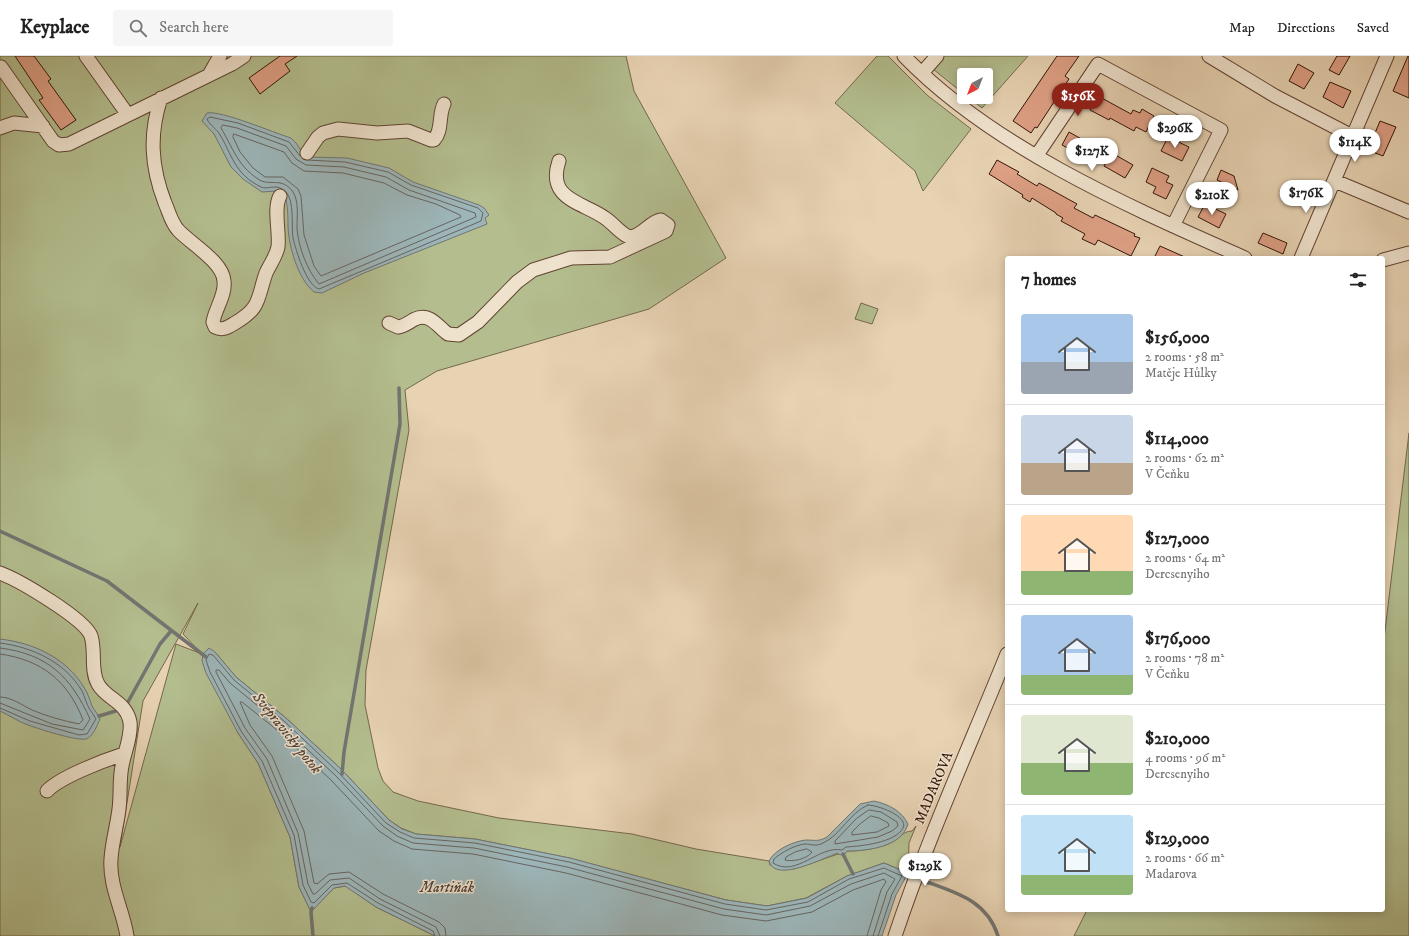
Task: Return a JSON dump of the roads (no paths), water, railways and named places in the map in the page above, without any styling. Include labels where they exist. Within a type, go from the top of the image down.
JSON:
[{"type":"street","points":[[86,56],[128,115]]},
{"type":"street","points":[[208,75],[220,56]]},
{"type":"street","points":[[1,67],[53,141],[58,145],[69,144],[244,56]]},
{"type":"street","points":[[904,56],[966,110],[1037,156],[1127,204],[1240,256]]},
{"type":"street","points":[[922,73],[937,56]]},
{"type":"street","points":[[1209,56],[1275,96],[1352,136]]},
{"type":"street","points":[[1302,256],[1387,56]]},
{"type":"street","points":[[1037,156],[1098,64],[1221,130],[1173,226]]},
{"type":"street","points":[[161,98],[154,122],[153,134],[152,150],[156,178],[170,216],[177,228],[214,262],[223,274],[224,288],[213,322],[215,327],[222,329],[227,328],[246,317],[255,308],[266,273],[277,252],[278,228],[276,203],[280,196]]},
{"type":"street","points":[[307,153],[318,137],[323,133],[338,129],[377,134],[408,131],[434,140],[439,130],[440,113],[444,104]]},
{"type":"street","points":[[0,128],[14,123],[43,126]]},
{"type":"street","points":[[389,323],[398,327],[418,318],[426,318],[433,320],[448,334],[459,335],[484,317],[517,282],[533,270],[571,258],[610,256],[666,231],[668,225],[661,220],[654,222],[636,236],[629,237],[601,215],[570,200],[563,193],[557,178],[556,170],[559,161]]},
{"type":"street","points":[[1334,181],[1409,212]]},
{"type":"street","points":[[1386,259],[1409,253]]},
{"type":"street","points":[[0,573],[38,592],[60,607],[90,635],[94,676],[97,683],[100,688],[120,704],[130,721],[129,735],[120,773],[119,810],[111,868],[115,892],[126,936]]},
{"type":"street","name":"MADAROVA","points":[[894,936],[917,872],[1005,659]]},
{"type":"street","points":[[46,791],[67,778],[99,763],[124,754]]},
{"type":"water","points":[[207,113],[214,113],[235,118],[291,138],[302,152],[309,157],[347,158],[389,168],[413,182],[479,205],[484,208],[489,215],[485,218],[487,224],[364,273],[322,293],[314,292],[303,279],[292,253],[285,196],[277,191],[262,192],[243,179],[231,167],[214,134],[202,121]]},
{"type":"water","points":[[0,639],[37,648],[59,661],[78,678],[100,719],[91,736],[86,739],[81,739],[57,734],[25,724],[0,711]]},
{"type":"water","name":"Martiňák","points":[[209,648],[215,652],[236,677],[286,718],[341,769],[389,820],[402,829],[416,834],[475,839],[570,858],[726,900],[767,906],[807,898],[847,876],[884,863],[908,873],[896,895],[882,936],[435,936],[376,907],[345,886],[334,888],[311,912],[299,887],[290,837],[258,763],[238,733],[206,673],[202,661],[203,654]]},
{"type":"water","points":[[874,801],[894,809],[902,815],[908,824],[899,838],[891,843],[874,849],[847,851],[845,854],[840,855],[838,853],[790,870],[780,870],[773,867],[769,861],[775,853],[790,844],[806,840],[824,839],[860,804]]},
{"type":"waterway","points":[[342,774],[344,752],[400,424],[399,388]]},
{"type":"waterway","name":"Svépravický potok","points":[[0,531],[107,581],[206,657]]},
{"type":"waterway","points":[[128,702],[160,644],[171,631]]},
{"type":"waterway","points":[[99,716],[119,710]]},
{"type":"waterway","points":[[843,854],[853,874]]},
{"type":"waterway","points":[[919,879],[966,898],[976,905],[993,923],[998,936]]},
{"type":"waterway","points":[[312,908],[313,936]]}]
